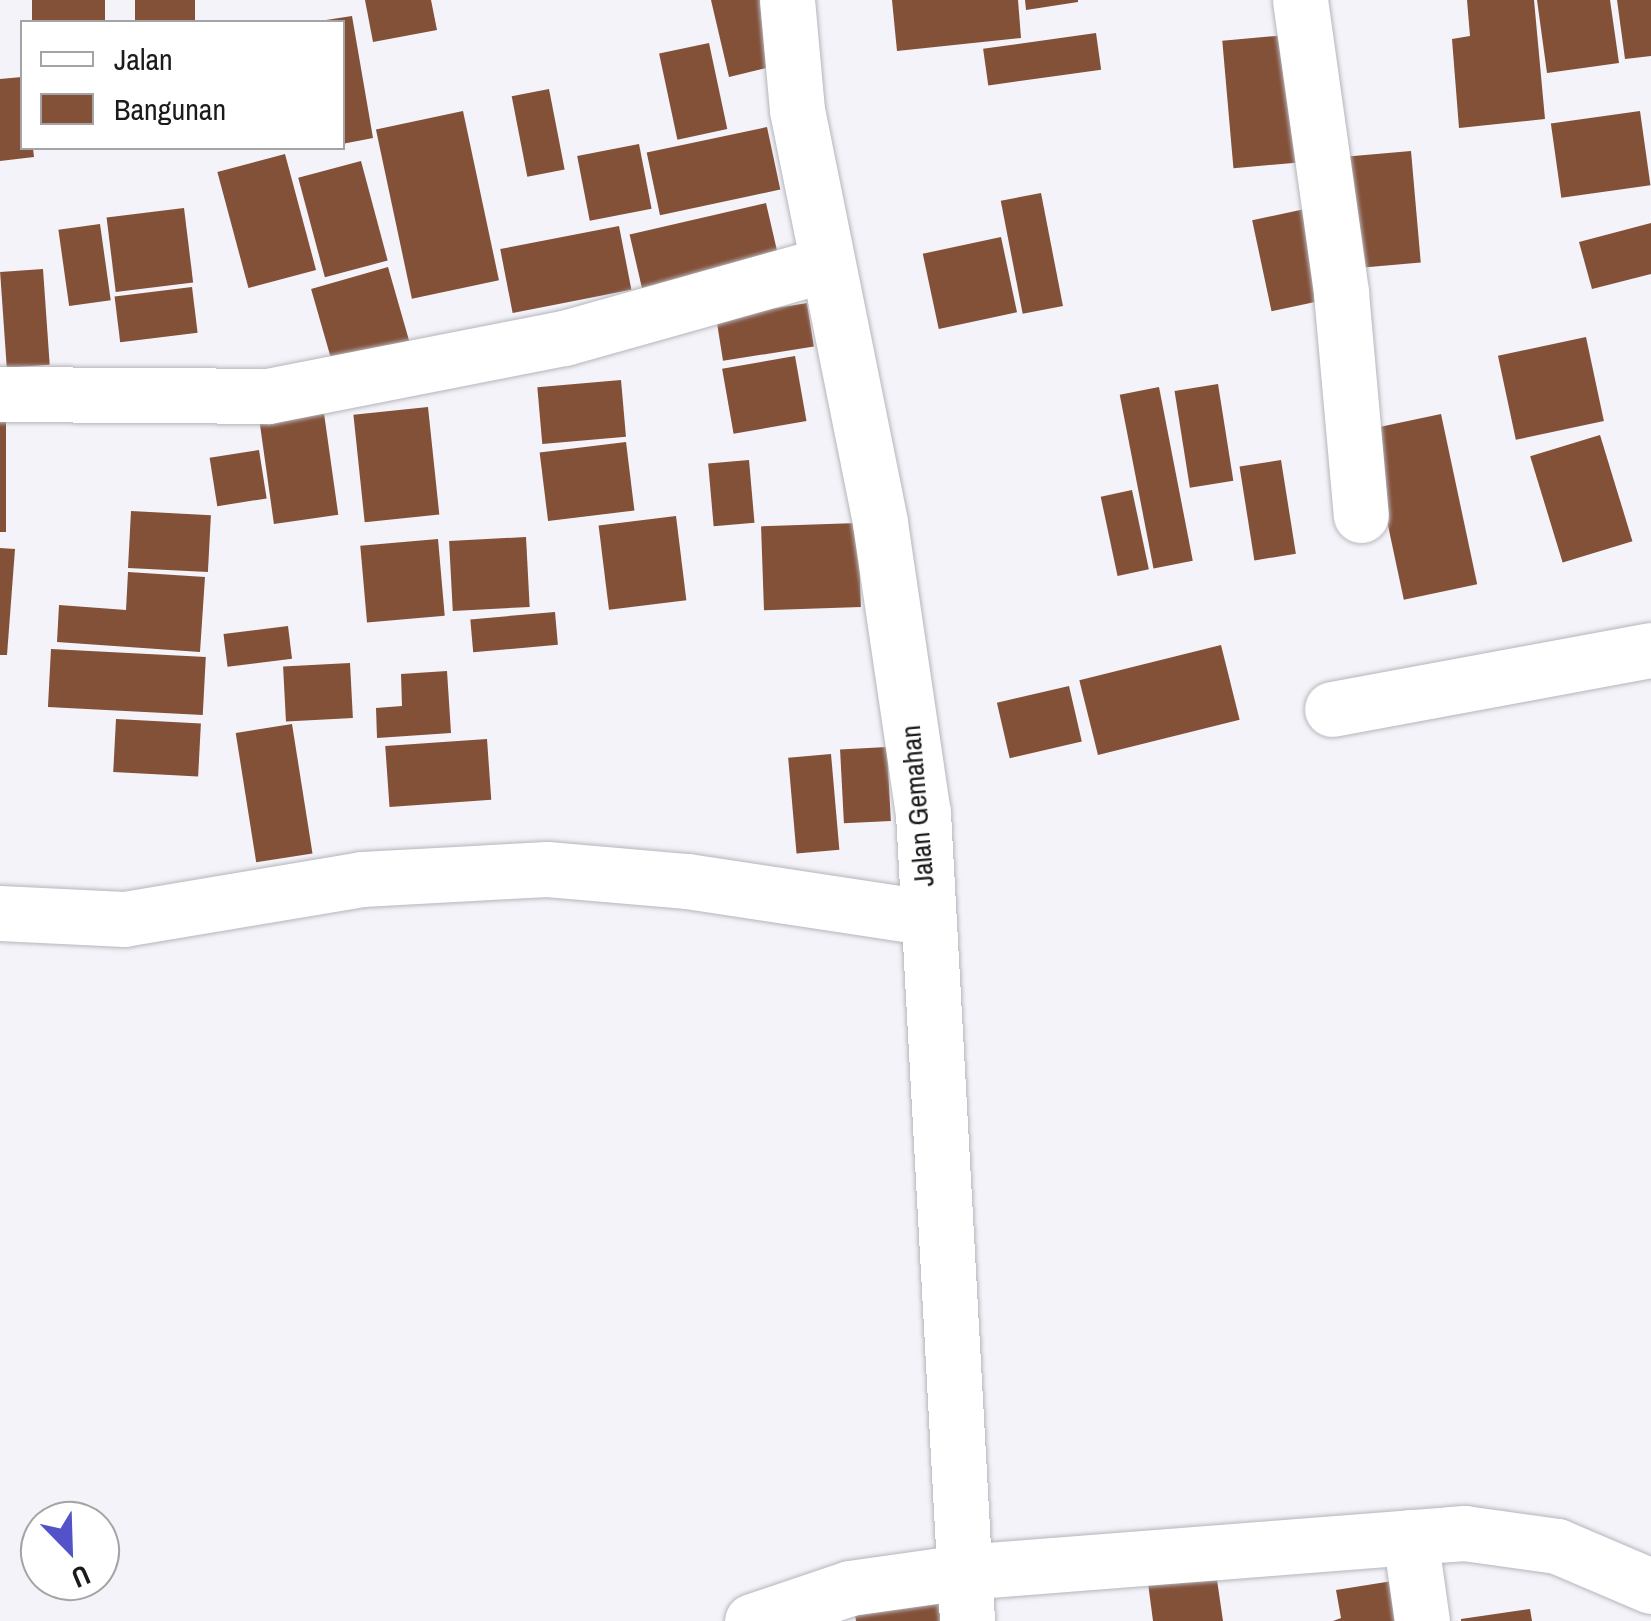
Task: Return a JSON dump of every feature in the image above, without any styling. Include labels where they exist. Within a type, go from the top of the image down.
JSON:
[{"type":"street","name":"Jalan Gemahan","points":[[787,0],[796,110],[880,523],[923,813],[926,917],[954,1312],[965,1596]]},
{"type":"street","points":[[1300,0],[1341,293],[1361,515]]},
{"type":"street","points":[[0,394],[268,396],[564,338],[827,264]]},
{"type":"street","points":[[1332,709],[1651,650]]},
{"type":"street","points":[[0,913],[124,919],[362,879],[548,869],[926,917]]},
{"type":"street","points":[[1410,1536],[1422,1621]]},
{"type":"street","points":[[752,1621],[850,1588],[965,1596],[1410,1536],[1516,1537],[1557,1546],[1651,1586]]},
{"type":"building","points":[[32,0],[105,0],[105,20],[32,20]]},
{"type":"building","points":[[135,0],[195,0],[195,20],[135,20]]},
{"type":"building","points":[[365,0],[431,0],[437,30],[373,42]]},
{"type":"building","points":[[711,0],[764,0],[779,65],[729,77]]},
{"type":"building","points":[[892,0],[1018,0],[1021,38],[897,51]]},
{"type":"building","points":[[1025,0],[1078,0],[1078,2],[1026,10]]},
{"type":"building","points":[[1467,0],[1534,0],[1545,119],[1459,128],[1452,39],[1470,36]]},
{"type":"building","points":[[1537,0],[1610,0],[1619,63],[1547,73]]},
{"type":"building","points":[[1617,0],[1651,0],[1651,56],[1625,59]]},
{"type":"building","points":[[352,16],[373,138],[345,143],[345,20],[326,20]]},
{"type":"building","points":[[1096,33],[1101,70],[988,86],[983,49]]},
{"type":"building","points":[[1299,34],[1310,162],[1233,168],[1222,41]]},
{"type":"building","points":[[709,43],[727,129],[677,140],[659,54]]},
{"type":"building","points":[[20,77],[20,150],[33,150],[34,157],[0,161],[0,79]]},
{"type":"building","points":[[549,89],[565,169],[527,177],[512,96]]},
{"type":"building","points":[[463,111],[499,280],[412,299],[376,130]]},
{"type":"building","points":[[1640,111],[1650,185],[1561,198],[1551,124]]},
{"type":"building","points":[[767,127],[780,190],[660,215],[647,153]]},
{"type":"building","points":[[639,144],[652,209],[590,221],[577,156]]},
{"type":"building","points":[[1411,151],[1421,263],[1355,268],[1345,157]]},
{"type":"building","points":[[285,154],[316,270],[248,288],[217,172]]},
{"type":"building","points":[[361,161],[388,260],[325,277],[298,178]]},
{"type":"building","points":[[1041,193],[1063,306],[1023,314],[1001,201]]},
{"type":"building","points":[[766,203],[779,260],[643,291],[630,234]]},
{"type":"building","points":[[184,208],[193,282],[116,292],[107,218]]},
{"type":"building","points":[[1305,209],[1324,300],[1272,311],[1252,220]]},
{"type":"building","points":[[1651,223],[1651,274],[1592,289],[1579,242]]},
{"type":"building","points":[[100,224],[111,300],[69,306],[58,230]]},
{"type":"building","points":[[619,226],[631,290],[513,313],[500,249]]},
{"type":"building","points":[[1001,237],[1017,312],[939,329],[923,254]]},
{"type":"building","points":[[388,267],[410,343],[333,365],[311,289]]},
{"type":"building","points":[[43,269],[50,365],[7,368],[0,272]]},
{"type":"building","points":[[192,287],[198,333],[120,342],[115,297]]},
{"type":"building","points":[[807,303],[814,346],[723,361],[716,317]]},
{"type":"building","points":[[1586,337],[1604,421],[1516,440],[1498,356]]},
{"type":"building","points":[[795,356],[806,421],[734,434],[722,369]]},
{"type":"building","points":[[621,380],[626,437],[542,444],[537,387]]},
{"type":"building","points":[[1218,384],[1233,481],[1190,488],[1175,391]]},
{"type":"building","points":[[1159,387],[1193,561],[1154,568],[1120,395]]},
{"type":"building","points":[[322,399],[338,515],[274,524],[258,408]]},
{"type":"building","points":[[0,404],[6,404],[6,532],[0,532]]},
{"type":"building","points":[[428,407],[439,514],[365,522],[353,415]]},
{"type":"building","points":[[1441,414],[1477,584],[1404,600],[1368,430]]},
{"type":"building","points":[[1600,435],[1632,541],[1563,562],[1530,456]]},
{"type":"building","points":[[626,442],[634,510],[548,521],[540,453]]},
{"type":"building","points":[[259,450],[267,498],[217,506],[210,458]]},
{"type":"building","points":[[749,460],[754,523],[714,526],[708,464]]},
{"type":"building","points":[[1281,460],[1296,554],[1254,560],[1240,467]]},
{"type":"building","points":[[1132,490],[1149,569],[1118,576],[1101,497]]},
{"type":"building","points":[[131,511],[211,515],[208,572],[128,568]]},
{"type":"building","points":[[676,516],[686,600],[609,610],[599,526]]},
{"type":"building","points":[[858,523],[861,607],[764,610],[761,526]]},
{"type":"building","points":[[526,537],[530,607],[453,611],[449,541]]},
{"type":"building","points":[[438,539],[445,616],[367,623],[360,546]]},
{"type":"building","points":[[0,548],[15,549],[7,655],[0,655]]},
{"type":"building","points":[[128,572],[205,577],[200,652],[57,642],[59,605],[126,610]]},
{"type":"building","points":[[555,612],[558,645],[473,652],[470,619]]},
{"type":"building","points":[[288,626],[292,659],[228,667],[223,634]]},
{"type":"building","points":[[1221,645],[1240,720],[1098,755],[1079,680]]},
{"type":"building","points":[[51,649],[206,657],[203,715],[48,707]]},
{"type":"building","points":[[350,663],[353,718],[286,721],[283,667]]},
{"type":"building","points":[[447,671],[451,733],[377,738],[376,708],[402,706],[401,674]]},
{"type":"building","points":[[1069,686],[1082,742],[1010,758],[997,703]]},
{"type":"building","points":[[116,719],[201,723],[198,776],[113,772]]},
{"type":"building","points":[[292,724],[312,853],[256,862],[236,733]]},
{"type":"building","points":[[487,739],[491,800],[390,807],[385,746]]},
{"type":"building","points":[[887,747],[891,821],[844,823],[840,749]]},
{"type":"building","points":[[831,754],[839,850],[797,853],[788,758]]},
{"type":"building","points":[[1216,1573],[1223,1621],[1153,1621],[1148,1583]]},
{"type":"building","points":[[941,1579],[947,1621],[856,1621],[852,1593]]},
{"type":"building","points":[[1405,1579],[1412,1621],[1333,1621],[1341,1618],[1336,1590]]},
{"type":"building","points":[[1530,1609],[1532,1621],[1461,1621],[1461,1619]]}]
